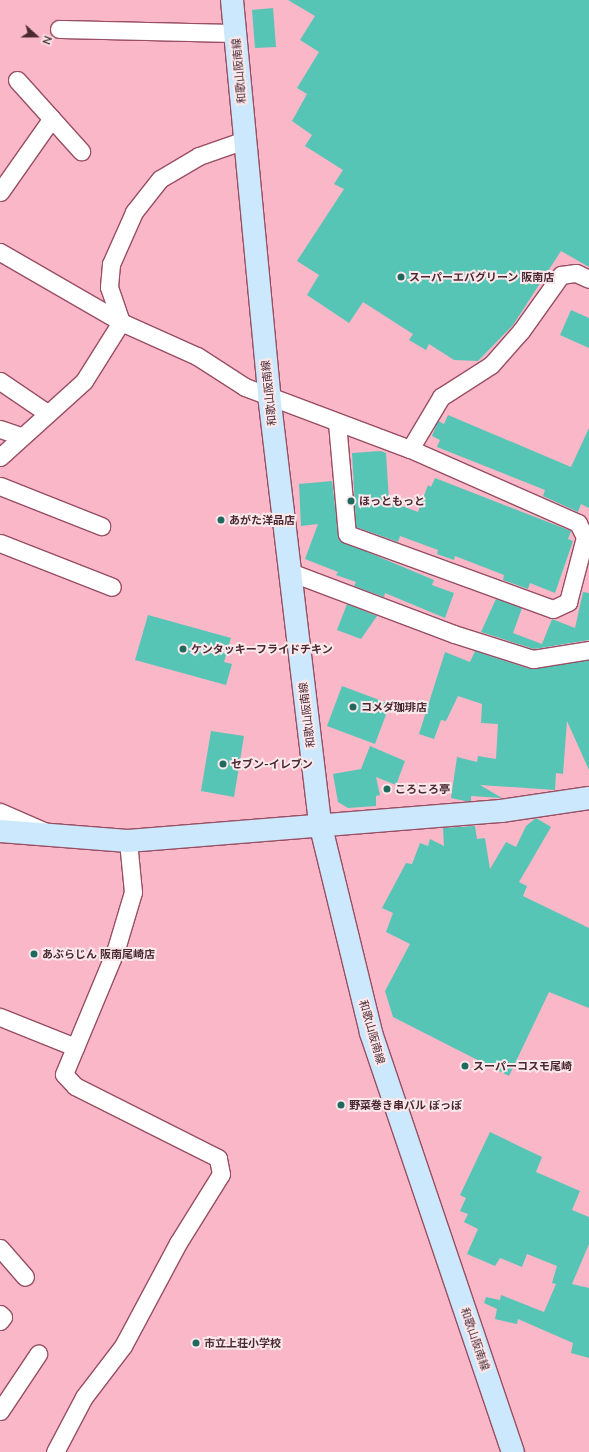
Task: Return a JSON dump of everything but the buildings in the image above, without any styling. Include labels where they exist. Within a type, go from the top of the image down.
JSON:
[{"type":"main road","name":"和歌山阪南線","points":[[232,0],[269,395],[320,823],[371,1033],[513,1452]]},
{"type":"main road","points":[[0,831],[49,833],[128,841],[320,823],[501,811],[589,798]]},
{"type":"street","points":[[59,29],[235,33]]},
{"type":"street","points":[[17,80],[81,151]]},
{"type":"street","points":[[0,192],[52,118]]},
{"type":"street","points":[[0,457],[20,436],[84,381],[120,322],[109,287],[111,264],[134,212],[160,179],[199,156],[245,140]]},
{"type":"street","points":[[0,252],[120,322],[197,356],[245,387],[410,449],[578,523],[585,537],[568,602],[553,609],[347,534],[337,422]]},
{"type":"street","points":[[410,449],[441,397],[491,365],[521,331],[561,275],[576,273],[589,279]]},
{"type":"street","points":[[0,381],[47,412]]},
{"type":"street","points":[[0,429],[20,436]]},
{"type":"street","points":[[0,486],[101,526]]},
{"type":"street","points":[[0,544],[112,587]]},
{"type":"street","points":[[290,572],[454,634],[533,659],[589,650]]},
{"type":"street","points":[[0,812],[49,833]]},
{"type":"street","points":[[55,1452],[84,1397],[123,1346],[178,1243],[221,1174],[218,1158],[74,1086],[64,1074],[116,949],[133,892],[128,841]]},
{"type":"street","points":[[0,1017],[76,1047]]},
{"type":"street","points":[[0,1248],[25,1277]]},
{"type":"street","points":[[0,1314],[3,1317],[0,1321]]},
{"type":"street","points":[[0,1411],[38,1354]]},
{"type":"place","name":"スーパーエバグリーン 阪南店","points":[[401,277]]},
{"type":"place","name":"ほっともっと","points":[[351,501]]},
{"type":"place","name":"あがた洋品店","points":[[221,520]]},
{"type":"place","name":"ケンタッキーフライドチキン","points":[[183,649]]},
{"type":"place","name":"コメダ珈琲店","points":[[353,707]]},
{"type":"place","name":"セブン-イレブン","points":[[223,764]]},
{"type":"place","name":"ころころ亭","points":[[387,789]]},
{"type":"place","name":"あぶらじん 阪南尾崎店","points":[[34,954]]},
{"type":"place","name":"スーパーコスモ尾崎","points":[[465,1066]]},
{"type":"place","name":"野菜巻き串バル ぽっぽ","points":[[341,1105]]},
{"type":"place","name":"市立上荘小学校","points":[[196,1343]]}]
